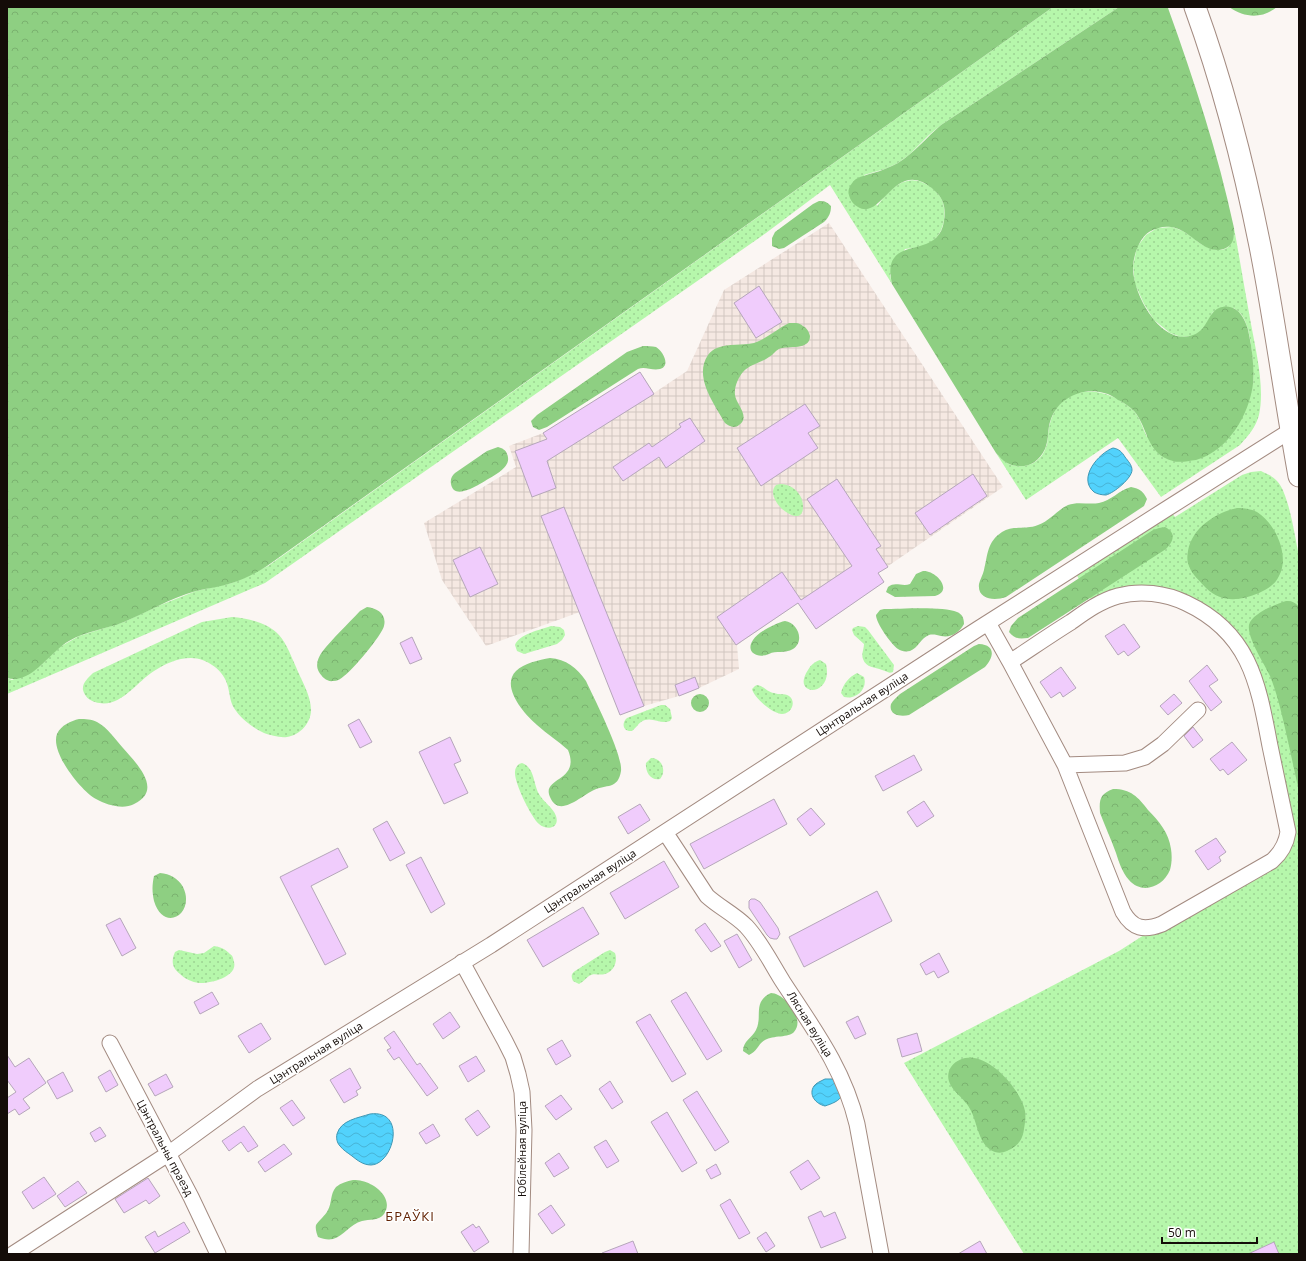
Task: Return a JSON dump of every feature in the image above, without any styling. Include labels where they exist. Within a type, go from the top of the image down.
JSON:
[{"type":"main road","points":[[1195,7],[1234,134],[1260,246],[1295,429],[1299,476]]},
{"type":"street","name":"Цэнтральная вуліца","points":[[13,1254],[168,1154],[257,1089],[491,945],[988,623],[1295,429]]},
{"type":"street","points":[[988,623],[1064,766],[1123,912],[1132,924],[1139,928],[1147,928],[1162,924],[1272,861],[1282,851],[1288,832],[1264,711],[1256,682],[1247,660],[1235,640],[1221,626],[1204,613],[1181,601],[1156,594],[1144,593],[1118,596],[1095,606],[1010,662]]},
{"type":"street","points":[[1064,766],[1125,764],[1140,759],[1154,752],[1198,710]]},
{"type":"street","name":"Лясная вуліца","points":[[665,832],[707,896],[738,918],[753,935],[819,1037],[839,1072],[852,1105],[857,1124],[881,1254]]},
{"type":"street","name":"Юбілейная вуліца","points":[[462,962],[513,1057],[522,1092],[524,1130],[521,1254]]},
{"type":"street","name":"Цэнтральны праезд","points":[[110,1043],[191,1197],[218,1254]]},
{"type":"shaded area","points":[[829,223],[1003,487],[878,573],[884,582],[816,629],[798,603],[737,645],[739,669],[679,696],[644,706],[620,715],[580,612],[486,646],[442,580],[424,523],[516,467],[509,446],[543,433],[640,372],[654,393],[687,371],[724,290]]},
{"type":"green space","points":[[7,7],[1053,7],[267,566],[250,576],[237,581],[223,586],[186,594],[124,622],[89,632],[69,641],[32,672],[24,677],[16,679],[7,678]]},
{"type":"green space","points":[[1053,7],[1119,7],[941,125],[909,155],[898,163],[885,169],[864,175],[877,206],[887,194],[898,185],[912,180],[923,183],[934,189],[943,203],[944,220],[938,236],[929,244],[905,249],[890,275],[892,284],[830,185],[766,233],[265,583],[7,694],[7,678],[12,680],[40,666],[58,648],[79,636],[124,622],[158,606],[196,591],[232,583],[268,566]]},
{"type":"green space","points":[[1119,7],[1168,8],[1205,117],[1221,172],[1234,228],[1234,237],[1231,244],[1226,248],[1218,250],[1211,249],[1178,229],[1171,227],[1154,229],[1149,232],[1142,239],[1138,247],[1133,266],[1137,290],[1143,303],[1160,326],[1170,333],[1181,337],[1198,333],[1205,326],[1215,310],[1219,308],[1226,306],[1238,311],[1246,323],[1251,345],[1253,360],[1253,384],[1251,396],[1242,419],[1227,440],[1218,449],[1196,460],[1178,462],[1164,457],[1157,452],[1152,446],[1139,417],[1126,404],[1104,393],[1080,393],[1065,400],[1055,412],[1051,419],[1045,449],[1038,459],[1029,465],[1013,465],[1003,460],[996,453],[892,284],[891,268],[894,258],[902,252],[932,241],[940,234],[945,212],[944,204],[940,197],[935,191],[921,182],[910,180],[900,184],[875,206],[867,209],[858,207],[854,204],[850,197],[849,189],[856,179],[882,170],[904,159],[941,125]]},
{"type":"green space","points":[[1229,7],[1277,7],[1265,14],[1253,16],[1235,11]]},
{"type":"green space","points":[[819,201],[826,202],[831,206],[831,211],[824,222],[784,248],[779,249],[772,246],[772,238],[775,232]]},
{"type":"green space","points":[[1172,227],[1181,230],[1199,243],[1214,250],[1229,247],[1232,242],[1234,228],[1259,370],[1261,404],[1259,415],[1254,427],[1240,445],[1161,497],[1118,438],[1026,500],[996,453],[1007,463],[1013,465],[1025,466],[1035,462],[1044,453],[1047,446],[1048,431],[1055,411],[1068,397],[1087,391],[1107,394],[1116,398],[1133,410],[1147,437],[1253,385],[1253,359],[1248,329],[1241,314],[1234,308],[1213,312],[1201,331],[1193,336],[1181,337],[1170,333],[1154,320],[1144,304],[1135,284],[1133,266],[1137,247],[1146,235],[1157,228]]},
{"type":"green space","points":[[789,323],[798,323],[806,328],[810,336],[809,341],[803,346],[779,349],[763,361],[749,367],[743,372],[737,383],[735,395],[744,418],[737,426],[732,427],[728,425],[725,423],[711,399],[704,381],[704,364],[708,355],[716,348],[722,346],[754,343]]},
{"type":"green space","points":[[643,346],[656,347],[659,349],[665,358],[665,365],[660,369],[638,369],[547,427],[539,430],[533,427],[531,421],[537,415],[627,352]]},
{"type":"green space","points":[[498,447],[506,451],[508,459],[502,470],[472,488],[461,492],[453,489],[451,481],[452,476],[455,473],[487,451]]},
{"type":"green space","points":[[1261,471],[1270,475],[1277,481],[1285,495],[1299,556],[1299,1254],[1024,1254],[904,1063],[1119,951],[1285,845],[1265,717],[1226,630],[1156,594],[1095,606],[1073,569],[1168,508],[1175,517],[1242,475]]},
{"type":"green space","points":[[785,484],[793,488],[800,495],[803,503],[801,514],[796,516],[790,515],[778,504],[774,498],[773,491],[776,485]]},
{"type":"green space","points":[[1131,487],[1141,491],[1144,494],[1147,499],[1144,506],[1006,597],[992,599],[981,593],[979,584],[984,572],[989,549],[993,540],[1002,532],[1011,529],[1038,525],[1068,505],[1076,503],[1103,502]]},
{"type":"green space","points":[[1237,508],[1252,510],[1264,517],[1275,532],[1282,550],[1283,559],[1279,576],[1270,586],[1252,596],[1231,599],[1218,596],[1206,588],[1190,569],[1187,555],[1190,543],[1199,529],[1213,518],[1229,510]]},
{"type":"green space","points":[[1165,527],[1169,529],[1173,538],[1166,549],[1028,638],[1017,638],[1009,632],[1011,626],[1018,618],[1153,530]]},
{"type":"green space","points":[[923,571],[938,577],[943,586],[943,590],[940,593],[935,596],[895,597],[886,592],[888,587],[893,584],[910,584],[916,574]]},
{"type":"green space","points":[[1286,601],[1293,602],[1299,607],[1299,791],[1277,695],[1270,676],[1253,643],[1249,630],[1251,621],[1259,613],[1276,604]]},
{"type":"green space","points":[[367,607],[378,610],[383,615],[385,622],[382,631],[348,673],[337,680],[327,680],[322,676],[317,667],[322,652],[360,611]]},
{"type":"green space","points":[[932,608],[951,610],[961,615],[964,624],[960,630],[954,634],[948,636],[926,636],[913,650],[903,651],[898,649],[892,643],[878,623],[876,615],[880,610]]},
{"type":"green space","points":[[232,617],[264,624],[279,635],[287,646],[311,704],[311,715],[307,724],[296,734],[287,737],[278,737],[264,733],[251,726],[234,708],[226,681],[223,676],[214,666],[203,660],[191,658],[181,659],[162,666],[147,676],[127,694],[112,702],[95,702],[85,695],[83,685],[93,673],[202,622]]},
{"type":"green space","points":[[785,621],[790,622],[798,633],[799,642],[797,646],[787,651],[775,652],[760,656],[751,651],[751,644],[755,637],[768,628]]},
{"type":"green space","points":[[551,626],[560,627],[564,630],[565,635],[557,644],[524,654],[517,651],[515,645],[517,641],[525,635]]},
{"type":"green space","points":[[858,626],[865,627],[868,630],[894,665],[893,672],[889,673],[884,670],[871,667],[864,662],[862,655],[864,644],[854,635],[852,630]]},
{"type":"green space","points":[[979,644],[985,645],[991,649],[992,652],[992,656],[985,667],[909,715],[899,716],[892,711],[891,704],[900,694]]},
{"type":"green space","points":[[550,658],[561,660],[571,665],[586,681],[613,740],[618,753],[621,771],[617,781],[614,784],[598,788],[565,806],[559,806],[554,803],[550,797],[549,791],[551,786],[566,774],[569,768],[571,760],[568,750],[526,715],[512,692],[511,685],[512,678],[519,668],[532,662]]},
{"type":"green space","points":[[820,660],[826,664],[827,675],[824,683],[819,688],[813,690],[808,689],[804,685],[804,679],[810,667]]},
{"type":"green space","points":[[857,673],[864,677],[865,681],[863,689],[860,693],[853,697],[844,697],[841,693],[843,687],[851,677]]},
{"type":"green space","points":[[757,685],[772,692],[789,696],[793,701],[790,710],[782,714],[769,708],[753,693],[752,689]]},
{"type":"green space","points":[[696,694],[704,694],[709,699],[707,710],[704,712],[696,712],[691,707],[691,699]]},
{"type":"green space","points":[[661,705],[665,705],[670,709],[672,718],[670,721],[663,722],[648,719],[641,722],[632,731],[625,729],[624,722],[627,718]]},
{"type":"green space","points":[[79,719],[91,720],[105,727],[134,761],[145,776],[147,784],[147,791],[143,798],[130,806],[120,807],[110,805],[90,795],[75,780],[62,760],[56,742],[57,734],[61,728],[70,722]]},
{"type":"green space","points":[[651,758],[658,760],[661,763],[663,772],[660,779],[651,777],[647,772],[646,763]]},
{"type":"green space","points":[[522,763],[532,772],[539,794],[555,813],[557,820],[552,827],[549,828],[539,824],[524,799],[515,777],[515,769]]},
{"type":"green space","points":[[1113,789],[1125,790],[1134,795],[1156,818],[1166,833],[1171,849],[1171,865],[1167,876],[1157,885],[1146,888],[1134,885],[1121,867],[1100,813],[1101,798],[1105,793]]},
{"type":"green space","points":[[160,873],[167,874],[179,881],[186,896],[185,905],[182,912],[171,918],[165,916],[159,911],[154,901],[152,888],[154,876]]},
{"type":"green space","points":[[214,946],[225,950],[232,956],[234,967],[228,976],[216,981],[196,983],[177,972],[173,961],[175,952],[179,950],[197,954],[204,953]]},
{"type":"green space","points":[[610,950],[615,953],[616,956],[616,963],[611,971],[603,974],[591,975],[579,984],[573,981],[572,975],[574,972]]},
{"type":"green space","points":[[771,993],[782,997],[792,1008],[797,1020],[797,1027],[792,1034],[768,1038],[749,1055],[743,1051],[744,1045],[756,1030],[762,1001]]},
{"type":"green space","points":[[965,1058],[982,1060],[998,1071],[1013,1086],[1023,1103],[1025,1122],[1023,1135],[1018,1144],[1007,1151],[1000,1153],[995,1152],[985,1145],[979,1134],[970,1109],[955,1092],[949,1082],[948,1077],[950,1068],[956,1062]]},
{"type":"green space","points":[[360,1180],[373,1185],[382,1193],[387,1203],[384,1214],[377,1219],[365,1220],[358,1223],[333,1239],[318,1237],[316,1225],[328,1210],[334,1190],[342,1183]]},
{"type":"water","points":[[1113,448],[1117,449],[1123,454],[1131,465],[1132,470],[1129,477],[1122,485],[1109,494],[1098,494],[1089,486],[1089,473],[1096,460]]},
{"type":"water","points":[[825,1079],[832,1079],[836,1081],[842,1095],[837,1101],[825,1106],[814,1099],[812,1096],[812,1089],[815,1085]]},
{"type":"water","points":[[370,1114],[382,1115],[389,1120],[393,1128],[391,1147],[386,1156],[379,1162],[371,1165],[360,1162],[344,1150],[337,1140],[337,1134],[342,1126],[355,1118]]},
{"type":"building","points":[[759,286],[782,322],[756,338],[734,303]]},
{"type":"building","points":[[640,372],[654,394],[547,461],[556,488],[532,497],[515,451],[547,439],[543,433]]},
{"type":"building","points":[[805,404],[820,426],[808,433],[818,448],[761,486],[737,448]]},
{"type":"building","points":[[690,418],[705,441],[666,468],[659,457],[623,481],[613,467],[649,443],[652,447],[681,427],[679,424]]},
{"type":"building","points":[[973,474],[987,496],[930,535],[915,513]]},
{"type":"building","points":[[837,479],[881,546],[876,549],[888,567],[878,573],[884,582],[816,629],[798,603],[736,645],[717,617],[782,572],[801,600],[852,566],[807,499]]},
{"type":"building","points":[[564,507],[644,706],[620,715],[541,516]]},
{"type":"building","points":[[480,547],[498,584],[470,597],[453,560]]},
{"type":"building","points":[[1124,624],[1140,647],[1128,656],[1124,651],[1118,655],[1105,636]]},
{"type":"building","points":[[412,637],[422,659],[410,664],[400,643]]},
{"type":"building","points":[[1207,665],[1218,680],[1209,686],[1222,702],[1211,711],[1189,681]]},
{"type":"building","points":[[1061,667],[1076,688],[1063,697],[1060,692],[1051,698],[1040,682]]},
{"type":"building","points":[[695,677],[699,688],[679,696],[675,685]]},
{"type":"building","points":[[1174,694],[1182,703],[1168,715],[1160,706]]},
{"type":"building","points":[[359,719],[372,742],[360,748],[348,725]]},
{"type":"building","points":[[1193,727],[1203,740],[1193,748],[1184,736]]},
{"type":"building","points":[[450,737],[461,761],[454,764],[468,793],[444,804],[419,752]]},
{"type":"building","points":[[1232,742],[1247,760],[1228,775],[1223,769],[1220,771],[1210,759]]},
{"type":"building","points":[[914,755],[922,770],[883,791],[875,776]]},
{"type":"building","points":[[774,799],[787,824],[704,869],[690,844]]},
{"type":"building","points":[[924,801],[934,816],[917,827],[907,812]]},
{"type":"building","points":[[640,804],[650,820],[628,834],[618,817]]},
{"type":"building","points":[[811,808],[825,824],[810,836],[797,819]]},
{"type":"building","points":[[387,821],[405,853],[390,861],[373,829]]},
{"type":"building","points":[[1216,838],[1226,852],[1219,857],[1221,861],[1208,870],[1195,851]]},
{"type":"building","points":[[338,848],[348,867],[311,886],[346,954],[325,965],[280,877]]},
{"type":"building","points":[[421,857],[445,904],[431,913],[406,865]]},
{"type":"building","points":[[664,861],[679,887],[625,919],[610,893]]},
{"type":"building","points":[[877,891],[892,921],[804,967],[789,937]]},
{"type":"building","points":[[751,899],[755,899],[760,902],[778,928],[780,934],[777,939],[770,938],[767,935],[749,908],[749,901]]},
{"type":"building","points":[[583,907],[599,934],[543,967],[527,940]]},
{"type":"building","points":[[120,918],[136,948],[122,956],[106,925]]},
{"type":"building","points":[[705,923],[721,946],[711,952],[695,930]]},
{"type":"building","points":[[737,934],[752,960],[739,968],[724,941]]},
{"type":"building","points":[[939,953],[949,972],[938,978],[934,971],[926,975],[920,964]]},
{"type":"building","points":[[212,992],[219,1004],[200,1014],[194,1002]]},
{"type":"building","points":[[686,992],[722,1051],[707,1060],[671,1001]]},
{"type":"building","points":[[450,1012],[460,1027],[443,1039],[433,1024]]},
{"type":"building","points":[[650,1014],[686,1074],[672,1082],[636,1022]]},
{"type":"building","points":[[858,1016],[866,1034],[855,1039],[846,1022]]},
{"type":"building","points":[[261,1023],[271,1039],[249,1053],[238,1036]]},
{"type":"building","points":[[394,1031],[417,1065],[420,1063],[438,1088],[427,1096],[399,1057],[394,1060],[387,1050],[391,1048],[384,1038]]},
{"type":"building","points":[[917,1033],[922,1051],[902,1057],[897,1039]]},
{"type":"building","points":[[562,1040],[571,1056],[556,1065],[547,1049]]},
{"type":"building","points":[[7,1055],[15,1067],[29,1058],[46,1083],[23,1099],[30,1108],[19,1115],[15,1109],[7,1114],[7,1098],[16,1092],[7,1080]]},
{"type":"building","points":[[476,1056],[485,1071],[468,1082],[459,1066]]},
{"type":"building","points":[[350,1068],[361,1088],[356,1091],[358,1095],[344,1103],[330,1080]]},
{"type":"building","points":[[110,1070],[118,1085],[106,1092],[98,1077]]},
{"type":"building","points":[[63,1072],[73,1091],[57,1099],[47,1081]]},
{"type":"building","points":[[166,1074],[173,1087],[155,1096],[148,1084]]},
{"type":"building","points":[[610,1081],[623,1102],[612,1109],[599,1089]]},
{"type":"building","points":[[697,1091],[729,1142],[715,1151],[683,1100]]},
{"type":"building","points":[[561,1095],[572,1109],[556,1120],[545,1106]]},
{"type":"building","points":[[292,1100],[305,1118],[293,1126],[280,1108]]},
{"type":"building","points":[[478,1110],[490,1127],[477,1136],[465,1119]]},
{"type":"building","points":[[667,1112],[697,1163],[682,1172],[651,1122]]},
{"type":"building","points":[[433,1124],[440,1136],[426,1144],[419,1133]]},
{"type":"building","points":[[244,1126],[258,1146],[248,1152],[241,1142],[229,1151],[222,1141]]},
{"type":"building","points":[[100,1127],[106,1136],[95,1142],[90,1133]]},
{"type":"building","points":[[606,1140],[619,1161],[607,1168],[594,1147]]},
{"type":"building","points":[[284,1144],[292,1154],[265,1172],[258,1162]]},
{"type":"building","points":[[559,1153],[569,1168],[554,1177],[545,1163]]},
{"type":"building","points":[[808,1160],[820,1178],[801,1190],[790,1172]]},
{"type":"building","points":[[716,1164],[721,1174],[711,1179],[706,1170]]},
{"type":"building","points":[[44,1177],[56,1194],[33,1209],[22,1192]]},
{"type":"building","points":[[148,1178],[160,1196],[149,1204],[146,1200],[124,1213],[115,1199]]},
{"type":"building","points":[[78,1181],[87,1193],[65,1207],[57,1196]]},
{"type":"building","points":[[730,1199],[750,1233],[739,1239],[720,1205]]},
{"type":"building","points":[[551,1205],[565,1225],[552,1234],[538,1214]]},
{"type":"building","points":[[821,1211],[824,1217],[835,1212],[846,1238],[821,1248],[808,1217]]},
{"type":"building","points":[[184,1222],[190,1232],[155,1253],[145,1237],[155,1231],[158,1237]]},
{"type":"building","points":[[473,1224],[476,1228],[479,1226],[489,1242],[474,1252],[461,1232]]},
{"type":"building","points":[[766,1232],[775,1246],[766,1252],[757,1238]]},
{"type":"building","points":[[633,1241],[638,1254],[602,1254],[602,1253]]},
{"type":"building","points":[[980,1241],[987,1254],[958,1254]]},
{"type":"building","points":[[1274,1242],[1279,1254],[1248,1254]]},
{"type":"district","name":"БРАЎКІ","points":[[410,1216]]}]
